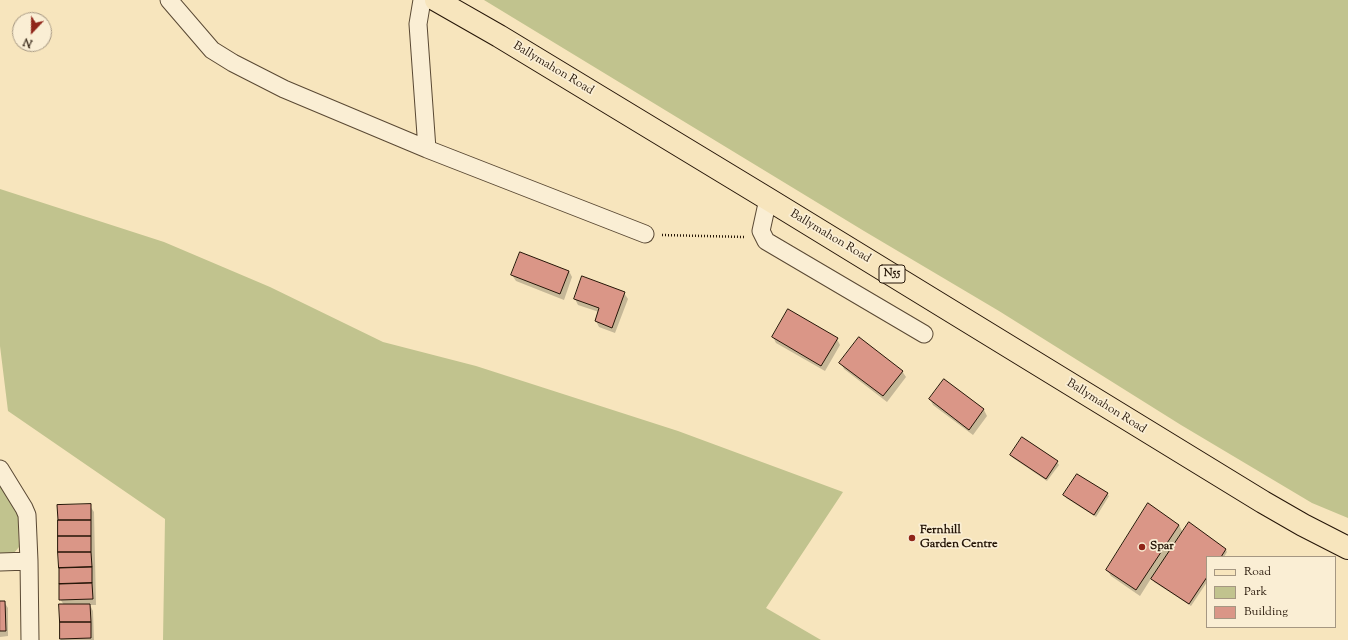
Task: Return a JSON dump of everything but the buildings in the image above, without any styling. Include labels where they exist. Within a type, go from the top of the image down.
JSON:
[{"type":"main road","name":"Ballymahon Road","points":[[436,0],[499,36],[768,199],[1263,502],[1348,548]]},
{"type":"street","points":[[169,0],[212,50],[233,63],[284,89],[427,149],[645,234]]},
{"type":"street","points":[[422,0],[418,24],[427,149]]},
{"type":"street","points":[[768,199],[761,231],[763,238],[766,241],[924,334]]},
{"type":"street","points":[[0,469],[27,515],[30,640]]},
{"type":"street","points":[[0,562],[29,561]]},
{"type":"path","points":[[645,234],[763,238]]},
{"type":"green space","points":[[484,0],[1348,0],[1348,518],[1312,503],[1181,425],[999,311],[864,231]]},
{"type":"green space","points":[[0,189],[164,242],[270,287],[383,342],[476,366],[678,431],[843,492],[766,608],[821,640],[163,640],[165,519],[8,411],[0,346]]},
{"type":"green space","points":[[0,486],[18,515],[19,547],[14,553],[0,554]]},
{"type":"place","name":"Fernhill Garden Centre","points":[[912,538]]},
{"type":"place","name":"Spar","points":[[1142,547]]}]
